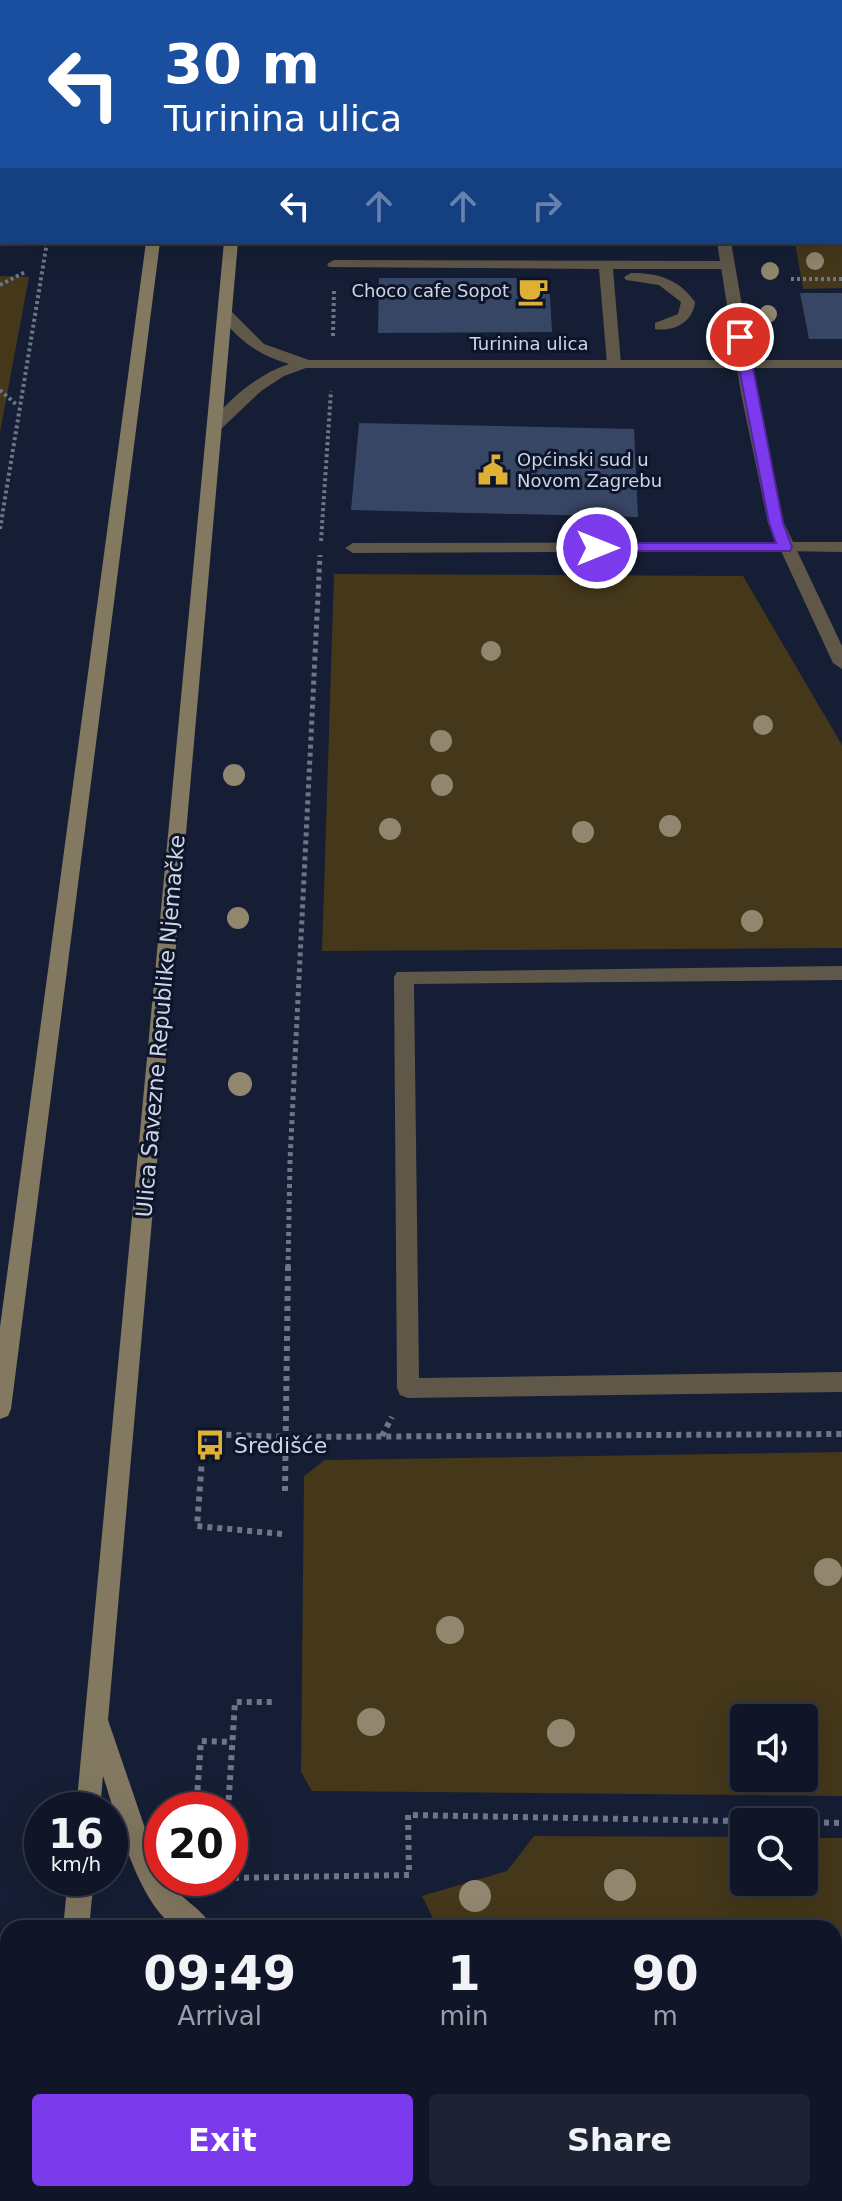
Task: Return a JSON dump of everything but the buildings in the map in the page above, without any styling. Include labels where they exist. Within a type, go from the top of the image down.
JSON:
[{"type":"main road","points":[[0,1409],[153,244]]},
{"type":"main road","name":"Ulica Savezne Republike Njemačke","points":[[90,1792],[231,244]]},
{"type":"main road","points":[[97,1720],[146,1867],[163,1898],[189,1920]]},
{"type":"main road","points":[[77,1920],[79,1896]]},
{"type":"street","points":[[724,244],[776,523],[842,663]]},
{"type":"street","points":[[334,264],[606,271],[728,265]]},
{"type":"street","points":[[606,271],[660,280],[684,295],[688,302],[686,314],[672,324],[660,326]]},
{"type":"street","points":[[606,271],[614,364]]},
{"type":"street","name":"Turinina ulica","points":[[225,313],[249,342],[261,351],[312,364]]},
{"type":"street","name":"Turinina ulica","points":[[215,427],[259,382],[282,370],[312,364],[842,364]]},
{"type":"street","points":[[353,548],[842,547]]},
{"type":"street","points":[[842,973],[404,977],[408,1388],[842,1382]]},
{"type":"path","points":[[0,529],[47,244]]},
{"type":"path","points":[[333,345],[334,264]]},
{"type":"path","points":[[0,285],[25,272]]},
{"type":"path","points":[[791,279],[842,279]]},
{"type":"path","points":[[285,1491],[290,1160],[324,471],[332,380]]},
{"type":"path","points":[[0,390],[19,407]]},
{"type":"path","points":[[282,1534],[197,1526],[204,1434],[287,1437],[842,1434]]},
{"type":"path","points":[[229,1792],[235,1702],[273,1702]]},
{"type":"path","points":[[197,1792],[201,1741],[232,1742]]},
{"type":"path","points":[[248,1878],[409,1875],[408,1815],[730,1821]]},
{"type":"path","points":[[818,1822],[842,1823]]},
{"type":"shaded area","points":[[795,244],[842,244],[842,288],[803,289]]},
{"type":"shaded area","points":[[0,276],[29,277],[0,432]]},
{"type":"shaded area","points":[[334,574],[743,576],[842,745],[842,948],[322,951]]},
{"type":"shaded area","points":[[842,1452],[842,1796],[312,1791],[301,1772],[304,1476],[325,1460]]},
{"type":"shaded area","points":[[534,1836],[730,1837],[730,1896],[818,1896],[818,1838],[842,1838],[842,1920],[434,1920],[422,1896],[507,1871]]},
{"type":"place","name":"Choco cafe Sopot","points":[[533,291]]},
{"type":"place","name":"Općinski sud u Novom Zagrebu","points":[[493,470]]},
{"type":"place","name":"Središće","points":[[210,1445]]},
{"type":"route","points":[[597,548],[785,547],[776,523],[740,337]]}]
